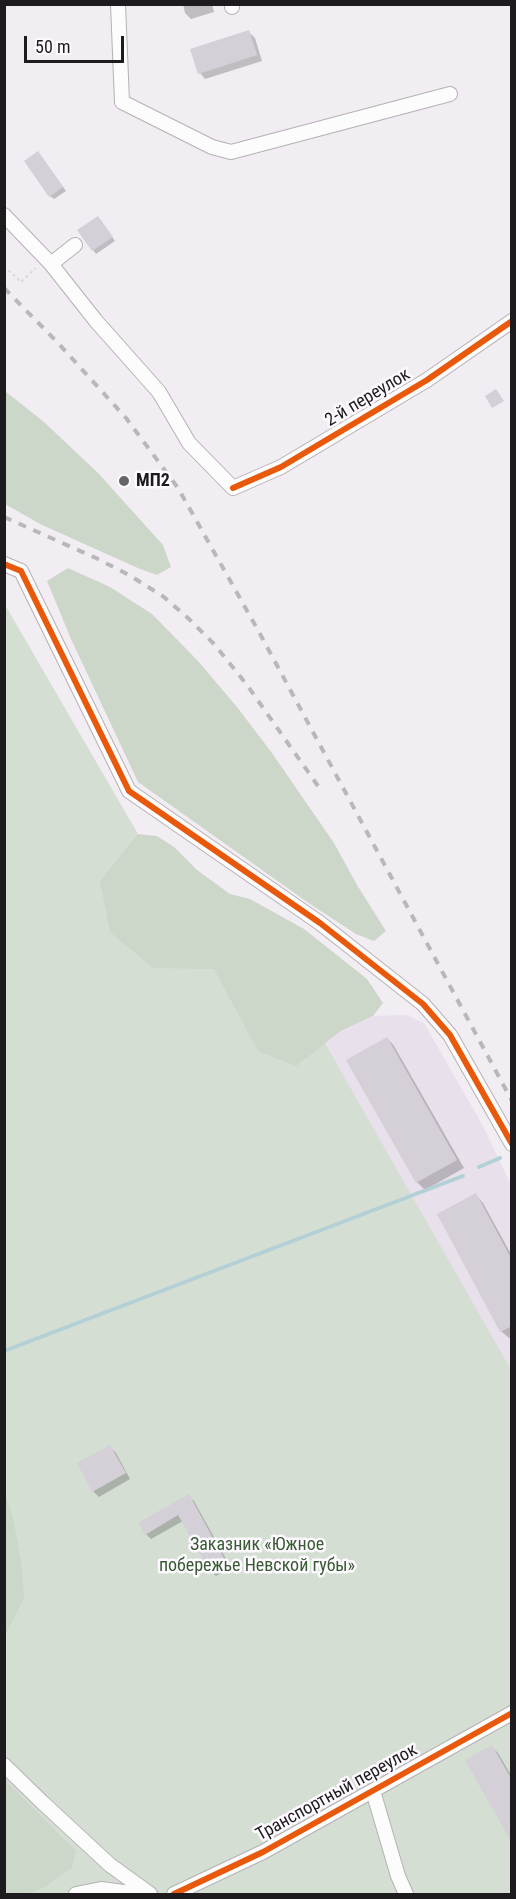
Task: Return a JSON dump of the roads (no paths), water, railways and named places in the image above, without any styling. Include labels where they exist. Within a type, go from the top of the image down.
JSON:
[{"type":"street","points":[[118,4],[122,102],[212,147],[231,152],[450,94]]},
{"type":"street","points":[[4,215],[51,264],[75,245]]},
{"type":"street","name":"2-й переулок","points":[[51,264],[96,321],[159,392],[189,443],[234,488],[281,467],[408,392],[512,321]]},
{"type":"street","points":[[4,564],[21,571],[129,792],[320,923],[423,1004],[450,1035],[512,1144]]},
{"type":"street","name":"Транспортный переулок","points":[[174,1894],[263,1852],[512,1713]]},
{"type":"street","points":[[4,1765],[111,1865],[150,1894]]},
{"type":"street","points":[[373,1791],[406,1894]]},
{"type":"street","points":[[76,1894],[101,1889],[138,1894]]},
{"type":"waterway","points":[[479,1167],[500,1158]]},
{"type":"waterway","points":[[4,1351],[463,1176]]},
{"type":"railway","points":[[4,288],[126,418],[178,488],[259,632],[512,1101]]},
{"type":"railway","points":[[4,517],[96,558],[164,597],[214,644],[247,685],[318,786]]},
{"type":"place","name":"МП2","points":[[124,481]]},
{"type":"park label","name":"Заказник «Южное побережье Невской губы»","points":[[257,1555]]}]
